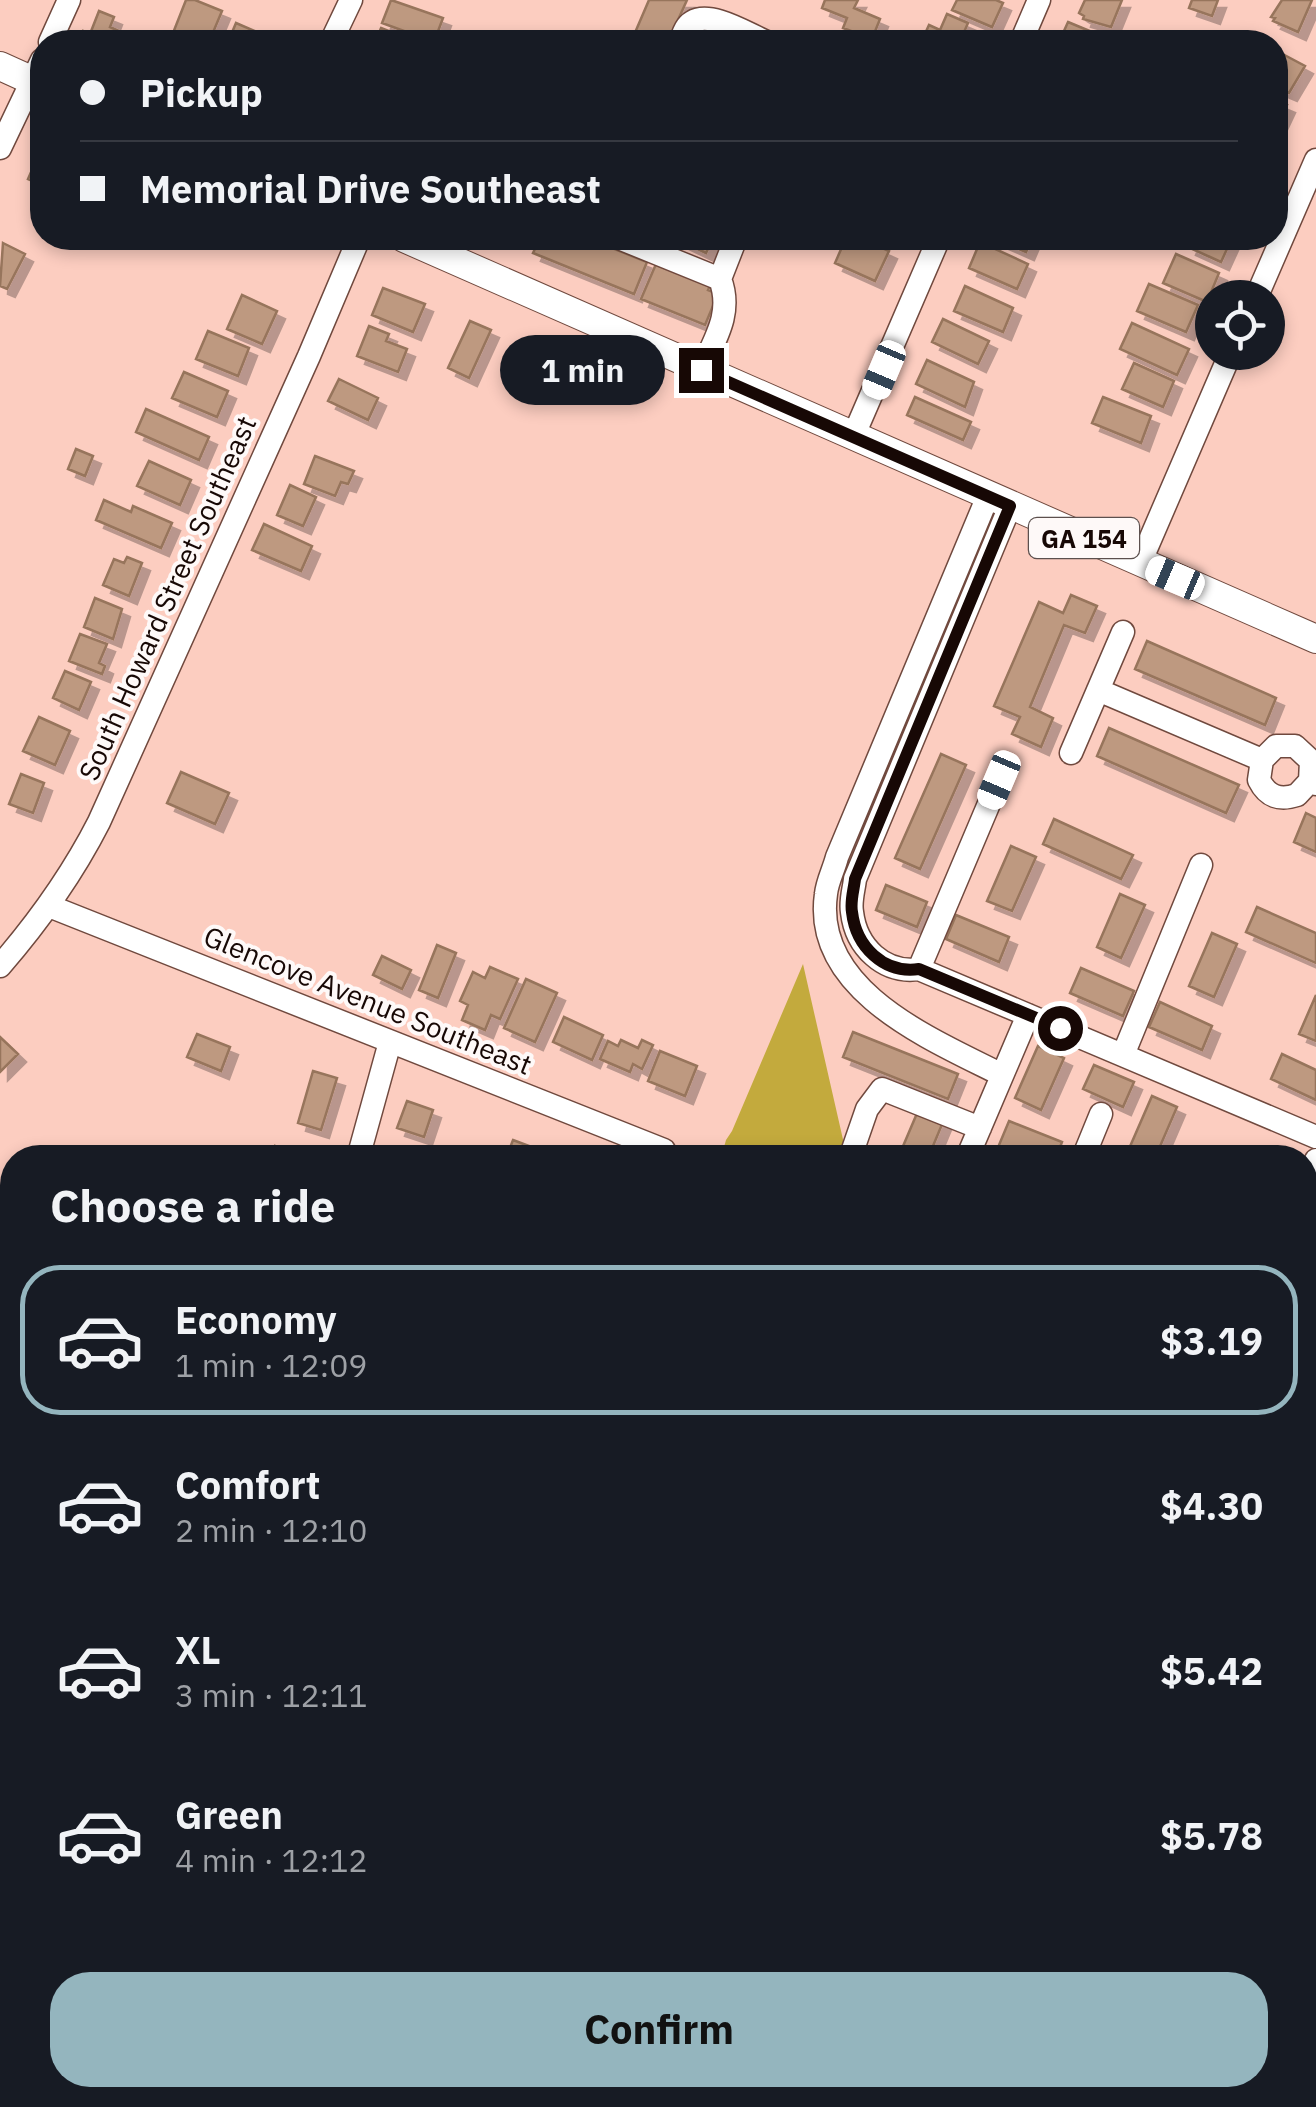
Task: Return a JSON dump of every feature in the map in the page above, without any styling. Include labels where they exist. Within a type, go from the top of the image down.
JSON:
[{"type":"main road","points":[[0,66],[30,73]]},
{"type":"main road","name":"GA 154","points":[[432,250],[1316,639]]},
{"type":"street","points":[[55,30],[69,0]]},
{"type":"street","points":[[337,30],[350,0]]},
{"type":"street","points":[[1026,30],[1039,0]]},
{"type":"street","points":[[685,30],[695,20],[712,20],[737,30]]},
{"type":"street","points":[[0,148],[30,93]]},
{"type":"street","points":[[1288,224],[1316,160]]},
{"type":"street","name":"South Howard Street Southeast","points":[[0,966],[76,867],[99,822],[354,250]]},
{"type":"street","points":[[649,250],[720,279]]},
{"type":"street","points":[[701,370],[726,314],[727,298],[720,279],[731,250]]},
{"type":"street","points":[[853,437],[934,250]]},
{"type":"street","points":[[1264,280],[1277,250]]},
{"type":"street","points":[[1140,563],[1223,370]]},
{"type":"street","points":[[999,501],[855,879],[851,909],[856,929],[882,965],[905,971],[919,969],[1316,1137]]},
{"type":"street","points":[[999,501],[837,857],[825,895],[838,961],[863,989],[912,1029],[1002,1075]]},
{"type":"street","points":[[1071,754],[1123,632]]},
{"type":"street","points":[[1098,690],[1262,760]]},
{"type":"street","points":[[1276,746],[1295,746],[1310,761],[1313,782],[1296,796],[1278,798],[1269,794],[1259,780],[1262,760],[1276,746]]},
{"type":"street","points":[[919,969],[999,780]]},
{"type":"street","points":[[1123,1055],[1201,865]]},
{"type":"street","name":"Glencove Avenue Southeast","points":[[49,906],[651,1145]]},
{"type":"street","points":[[863,989],[882,965]]},
{"type":"street","points":[[973,1145],[1028,1014]]},
{"type":"street","points":[[362,1145],[390,1042]]},
{"type":"street","points":[[855,1145],[868,1109],[882,1089],[980,1128]]},
{"type":"street","points":[[1088,1145],[1101,1114]]},
{"type":"shaded area","points":[[803,964],[844,1145],[725,1145]]},
{"type":"building","points":[[186,0],[222,11],[214,30],[174,30]]},
{"type":"building","points":[[391,0],[443,18],[438,30],[401,30],[382,23]]},
{"type":"building","points":[[649,0],[687,0],[673,30],[636,30]]},
{"type":"building","points":[[825,0],[858,0],[854,8],[880,19],[876,30],[848,30],[843,28],[847,18],[822,8]]},
{"type":"building","points":[[957,0],[1003,3],[992,27],[952,10]]},
{"type":"building","points":[[1085,0],[1122,0],[1111,27],[1083,19],[1079,13]]},
{"type":"building","points":[[1192,0],[1218,0],[1212,16],[1189,8]]},
{"type":"building","points":[[1282,0],[1312,0],[1298,32],[1271,17]]},
{"type":"building","points":[[99,11],[114,17],[110,27],[117,30],[92,30]]},
{"type":"building","points":[[947,14],[968,23],[965,30],[940,30]]},
{"type":"building","points":[[1068,22],[1087,30],[1064,30]]},
{"type":"building","points":[[236,23],[252,30],[233,30]]},
{"type":"building","points":[[1288,57],[1305,66],[1288,93]]},
{"type":"building","points":[[3,243],[25,254],[7,289],[0,286]]},
{"type":"building","points":[[617,250],[647,262],[634,294],[533,253]]},
{"type":"building","points":[[841,250],[889,251],[875,281],[835,263]]},
{"type":"building","points":[[977,250],[997,250],[1028,264],[1017,289],[969,268]]},
{"type":"building","points":[[1195,250],[1226,250],[1221,262]]},
{"type":"building","points":[[1176,254],[1219,273],[1216,280],[1195,280],[1195,297],[1163,283]]},
{"type":"building","points":[[656,264],[710,286],[708,290],[718,294],[705,325],[641,299]]},
{"type":"building","points":[[1149,284],[1195,304],[1186,332],[1137,311]]},
{"type":"building","points":[[965,286],[1013,308],[1003,332],[954,311]]},
{"type":"building","points":[[383,288],[425,304],[413,332],[372,315]]},
{"type":"building","points":[[242,295],[277,311],[262,344],[227,329]]},
{"type":"building","points":[[943,319],[989,341],[978,364],[932,342]]},
{"type":"building","points":[[470,321],[491,330],[469,378],[448,368]]},
{"type":"building","points":[[1132,323],[1189,349],[1177,375],[1120,349]]},
{"type":"building","points":[[369,326],[389,334],[386,341],[407,349],[398,372],[357,356]]},
{"type":"building","points":[[208,331],[249,348],[238,376],[196,359]]},
{"type":"building","points":[[927,360],[974,382],[965,407],[916,384]]},
{"type":"building","points":[[1134,363],[1174,381],[1163,407],[1122,389]]},
{"type":"building","points":[[184,372],[228,391],[217,417],[172,398]]},
{"type":"building","points":[[339,379],[378,398],[368,420],[328,401]]},
{"type":"building","points":[[915,397],[971,422],[963,440],[907,415]]},
{"type":"building","points":[[1103,397],[1151,416],[1141,443],[1092,423]]},
{"type":"building","points":[[146,409],[209,437],[199,460],[136,432]]},
{"type":"building","points":[[76,449],[93,456],[85,476],[68,469]]},
{"type":"building","points":[[315,456],[354,471],[348,484],[341,482],[335,496],[304,484]]},
{"type":"building","points":[[149,461],[191,480],[180,505],[137,486]]},
{"type":"building","points":[[290,485],[316,497],[303,526],[277,515]]},
{"type":"building","points":[[104,500],[131,512],[133,506],[172,523],[161,548],[96,520]]},
{"type":"building","points":[[264,524],[312,546],[301,571],[252,550]]},
{"type":"building","points":[[127,557],[142,563],[129,596],[103,585],[114,559],[124,563]]},
{"type":"building","points":[[1071,595],[1097,606],[1085,633],[1064,625],[1030,707],[1053,718],[1041,747],[1012,734],[1020,717],[994,706],[1039,602],[1063,613]]},
{"type":"building","points":[[95,598],[122,609],[113,639],[84,627]]},
{"type":"building","points":[[80,634],[107,644],[99,663],[105,666],[102,674],[69,661]]},
{"type":"building","points":[[1147,641],[1276,698],[1265,725],[1135,669]]},
{"type":"building","points":[[65,671],[91,682],[79,710],[53,698]]},
{"type":"building","points":[[39,717],[70,731],[55,765],[23,751]]},
{"type":"building","points":[[1109,728],[1239,785],[1226,813],[1097,756]]},
{"type":"building","points":[[941,754],[966,765],[920,869],[895,858]]},
{"type":"building","points":[[181,772],[229,793],[215,824],[167,803]]},
{"type":"building","points":[[21,774],[44,783],[33,813],[9,804]]},
{"type":"building","points":[[1306,813],[1316,818],[1316,852],[1294,842]]},
{"type":"building","points":[[1054,819],[1133,855],[1121,879],[1043,844]]},
{"type":"building","points":[[1011,846],[1036,857],[1012,911],[987,901]]},
{"type":"building","points":[[886,885],[927,902],[917,927],[876,910]]},
{"type":"building","points":[[1120,894],[1145,905],[1121,958],[1097,947]]},
{"type":"building","points":[[1257,907],[1316,933],[1316,963],[1246,932]]},
{"type":"building","points":[[956,915],[1009,937],[999,962],[946,939]]},
{"type":"building","points":[[1212,933],[1237,944],[1214,997],[1189,986]]},
{"type":"building","points":[[437,945],[456,953],[438,998],[419,990]]},
{"type":"building","points":[[382,956],[411,970],[402,989],[373,975]]},
{"type":"building","points":[[490,967],[518,979],[500,1019],[491,1015],[485,1030],[462,1020],[468,1005],[460,1001],[473,972],[485,978]]},
{"type":"building","points":[[1081,968],[1134,991],[1123,1016],[1070,993]]},
{"type":"building","points":[[526,979],[557,993],[535,1042],[504,1028]]},
{"type":"building","points":[[1316,995],[1316,1041],[1299,1034]]},
{"type":"building","points":[[1160,1002],[1212,1026],[1202,1050],[1149,1027]]},
{"type":"building","points":[[564,1017],[603,1035],[592,1060],[553,1042]]},
{"type":"building","points":[[853,1032],[958,1074],[948,1099],[843,1057]]},
{"type":"building","points":[[197,1034],[230,1047],[221,1071],[187,1057]]},
{"type":"building","points":[[0,1037],[18,1054],[0,1072]]},
{"type":"building","points":[[621,1040],[638,1048],[642,1040],[653,1045],[642,1069],[633,1064],[630,1072],[600,1059],[608,1041],[618,1046]]},
{"type":"building","points":[[1038,1046],[1064,1058],[1041,1110],[1015,1098]]},
{"type":"building","points":[[660,1051],[697,1066],[685,1096],[648,1081]]},
{"type":"building","points":[[1282,1054],[1316,1070],[1316,1100],[1271,1079]]},
{"type":"building","points":[[1094,1065],[1134,1082],[1123,1107],[1083,1089]]},
{"type":"building","points":[[313,1071],[337,1078],[321,1130],[298,1123]]},
{"type":"building","points":[[1152,1096],[1177,1107],[1161,1145],[1131,1145]]},
{"type":"building","points":[[407,1101],[433,1110],[424,1137],[397,1128]]},
{"type":"building","points":[[918,1111],[943,1122],[933,1145],[904,1145]]},
{"type":"building","points":[[1009,1121],[1062,1142],[1061,1145],[999,1145]]},
{"type":"route","points":[[701,370],[1010,506],[855,879],[851,909],[864,945],[882,965],[905,971],[919,969],[1060,1028]]}]
